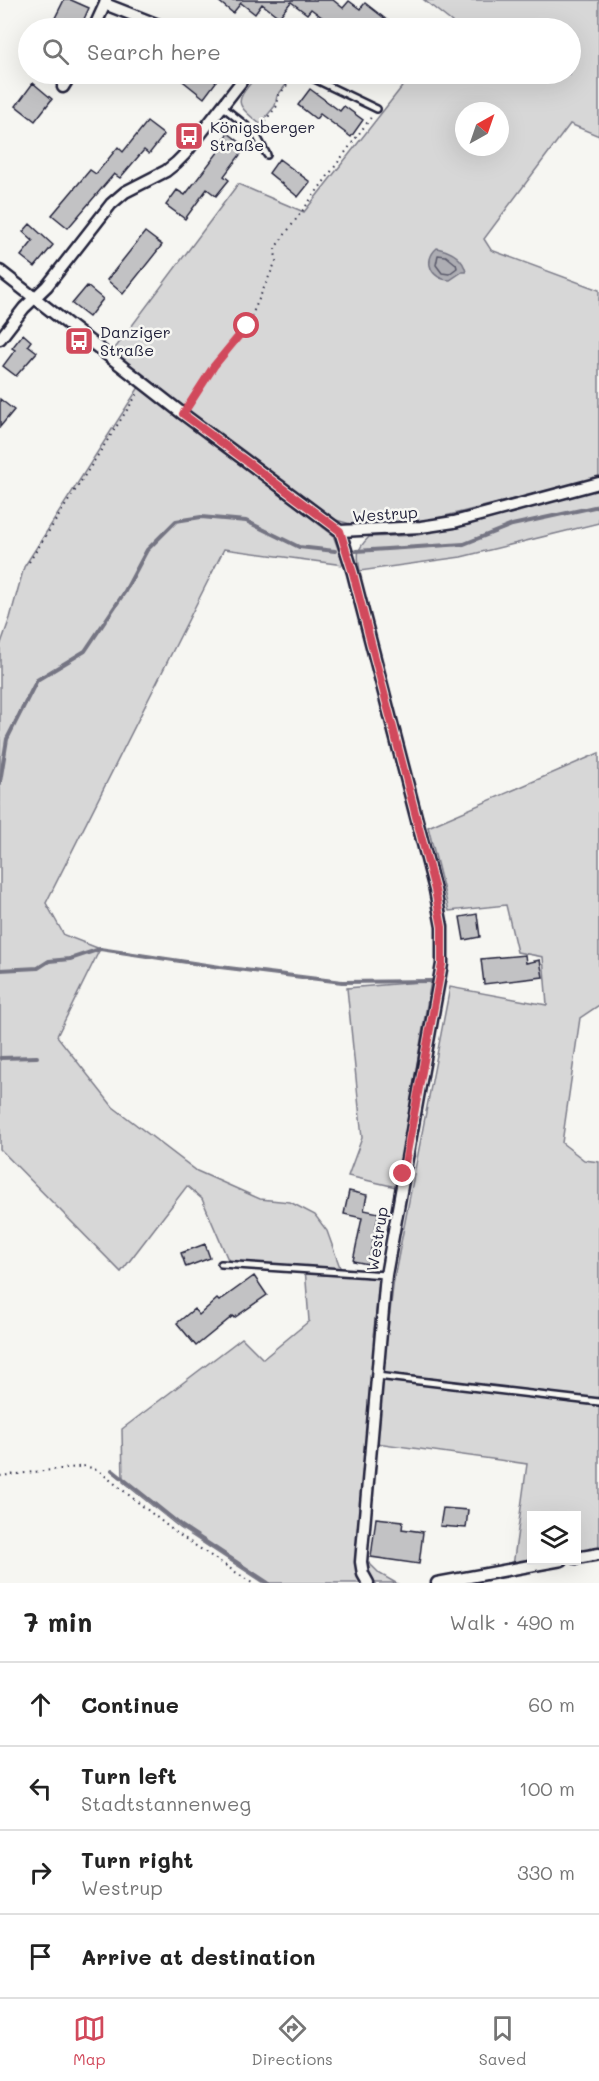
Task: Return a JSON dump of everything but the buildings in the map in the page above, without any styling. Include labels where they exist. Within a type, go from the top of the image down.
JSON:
[{"type":"street","points":[[99,18],[106,2],[143,18]]},
{"type":"street","points":[[0,339],[24,308],[47,286],[111,204],[125,192],[166,171],[176,163],[240,84]]},
{"type":"street","points":[[0,272],[183,414],[340,531]]},
{"type":"street","name":"Westrup","points":[[368,1583],[363,1574],[361,1562],[386,1275],[438,991],[443,946],[435,890],[340,531],[421,527],[454,522],[599,483]]},
{"type":"street","points":[[581,1557],[599,1554]]},
{"type":"street","points":[[437,1583],[535,1565]]},
{"type":"lane","points":[[325,84],[377,109]]},
{"type":"lane","points":[[223,107],[255,133],[267,155]]},
{"type":"lane","points":[[221,1264],[386,1275]]},
{"type":"lane","points":[[377,1376],[599,1402]]},
{"type":"path","points":[[255,133],[277,106],[279,95],[288,84]]},
{"type":"path","points":[[183,414],[214,366],[247,326],[276,261],[275,248],[377,109]]},
{"type":"path","points":[[29,562],[145,383]]},
{"type":"path","points":[[0,1476],[86,1466],[99,1471],[175,1532],[252,1583]]},
{"type":"shaded area","points":[[424,0],[599,0],[599,136],[570,124],[484,239],[491,250],[599,290],[599,478],[421,522],[354,525],[336,520],[267,472],[110,355],[238,184],[304,212],[404,84],[581,84],[581,18],[447,18]]},
{"type":"shaded area","points":[[250,84],[287,84],[277,96],[275,106],[260,124],[241,105],[240,100]]},
{"type":"shaded area","points":[[139,387],[333,535],[344,565],[224,549],[46,903],[64,935],[100,949],[57,1036],[113,1107],[197,1171],[260,1199],[290,1202],[315,1215],[327,1231],[341,1270],[381,1274],[373,1336],[382,1339],[386,1344],[394,1279],[450,987],[547,1005],[543,957],[517,952],[506,905],[449,911],[428,827],[599,753],[599,1005],[580,1018],[562,1143],[584,1160],[599,1162],[599,1550],[581,1553],[581,1511],[527,1511],[527,1562],[513,1566],[527,1464],[377,1443],[365,1559],[380,1574],[396,1583],[264,1583],[180,1528],[123,1482],[122,1429],[242,1338],[263,1359],[309,1321],[305,1268],[229,1262],[202,1199],[187,1186],[121,1272],[0,1149],[0,646],[24,567]]},
{"type":"shaded area","points":[[599,489],[599,523],[461,557],[360,571],[358,552],[369,537],[418,535]]},
{"type":"shaded area","points":[[431,981],[396,1187],[348,1176],[362,1138],[347,988]]},
{"type":"water","points":[[437,248],[456,256],[462,262],[466,272],[450,280],[438,277],[430,264],[430,258]]},
{"type":"waterway","points":[[356,551],[464,544],[512,525],[599,506]]},
{"type":"waterway","points":[[0,782],[7,739],[37,680],[85,651],[124,593],[147,550],[176,521],[201,517],[246,521],[299,547],[335,551]]},
{"type":"waterway","points":[[0,970],[38,968],[49,961],[70,959],[100,949],[342,982],[431,981]]},
{"type":"waterway","points":[[0,1058],[37,1057]]},
{"type":"waterway","points":[[112,1470],[183,1527],[268,1583]]},
{"type":"place","name":"Königsberger Straße","points":[[189,136]]},
{"type":"place","name":"Danziger Straße","points":[[79,341]]},
{"type":"route","points":[[247,326],[214,366],[183,414],[340,531],[353,573],[435,890],[442,927],[442,964],[438,991],[403,1174]]}]
